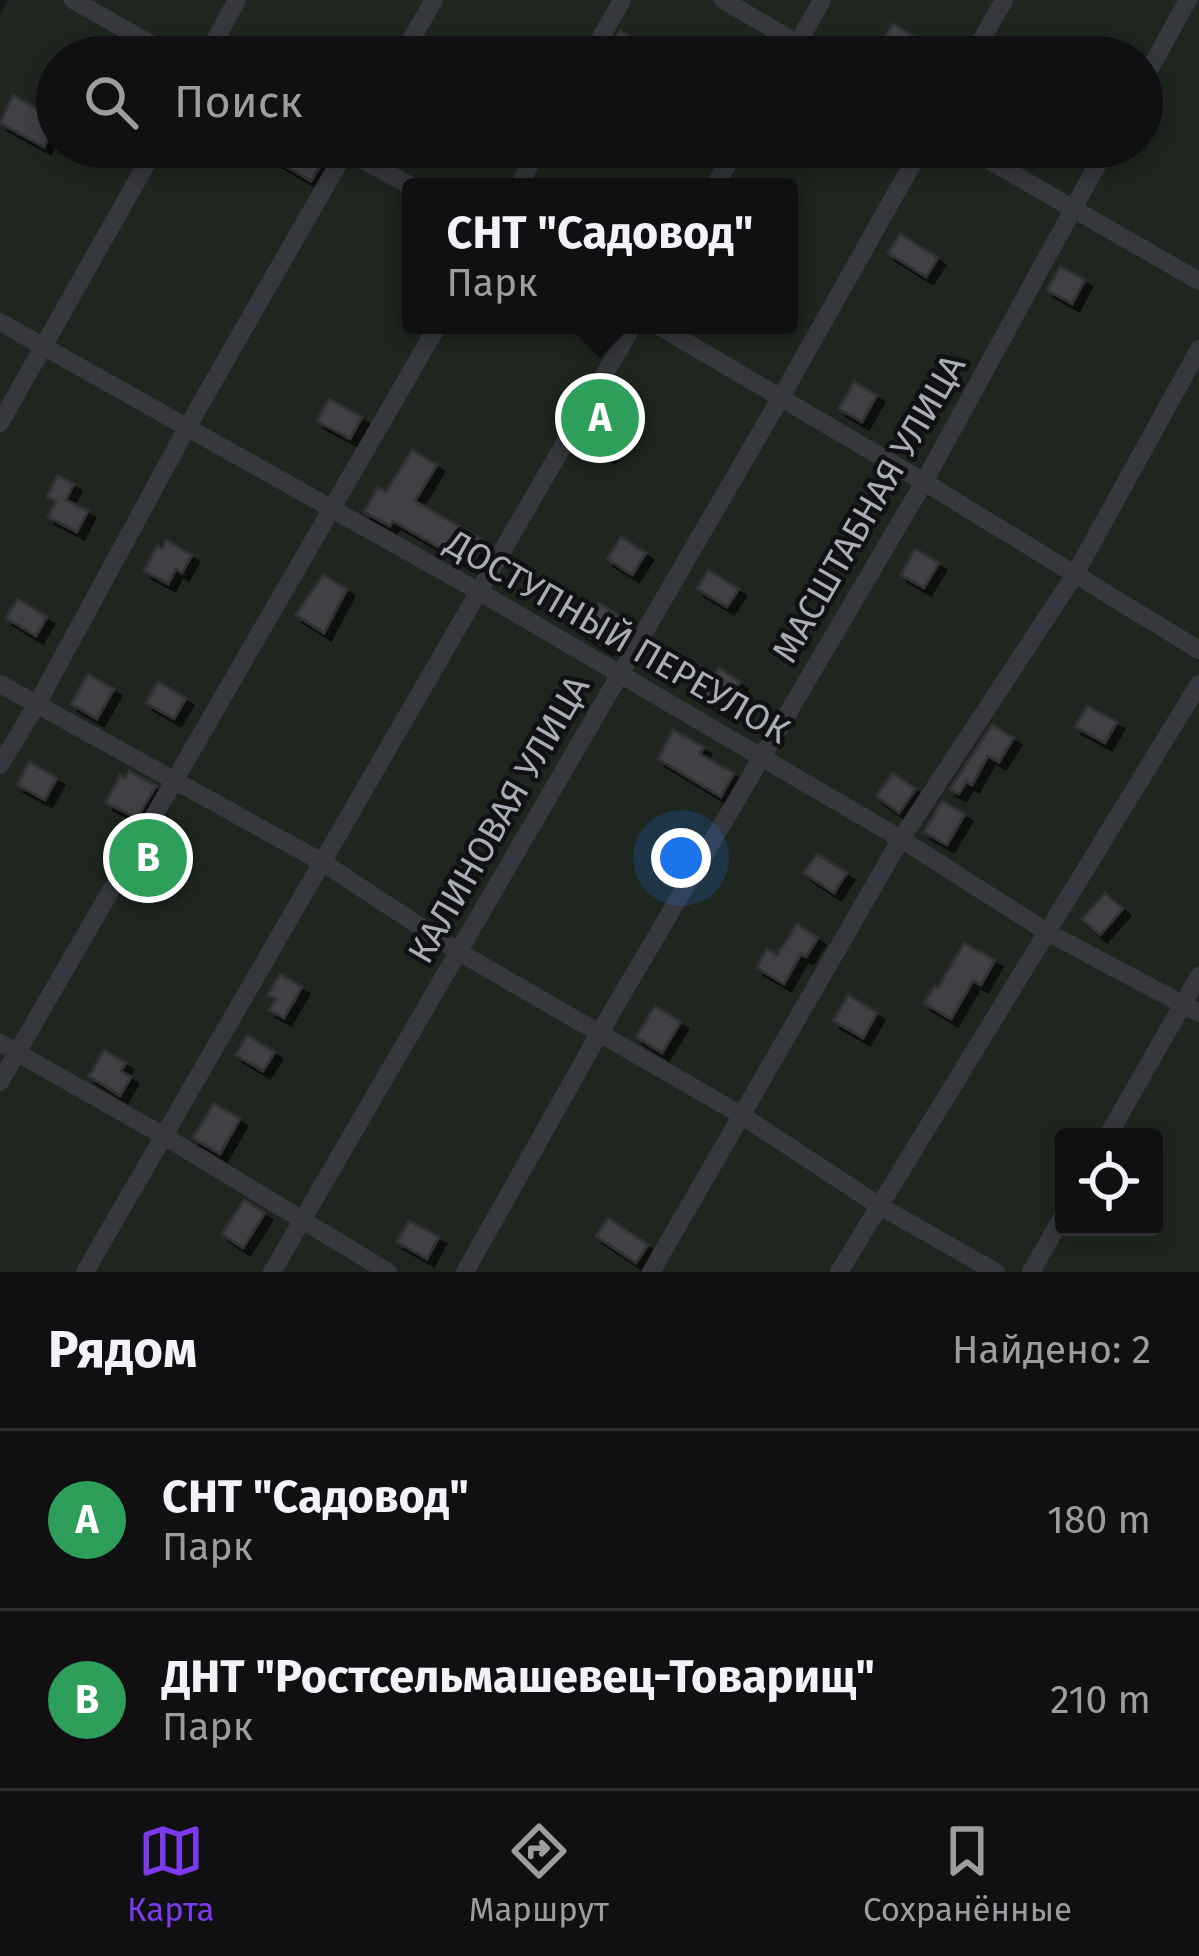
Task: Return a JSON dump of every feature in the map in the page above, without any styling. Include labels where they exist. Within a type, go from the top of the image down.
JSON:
[{"type":"lane","points":[[73,0],[137,36]]},
{"type":"lane","points":[[217,36],[237,0]]},
{"type":"lane","points":[[413,36],[434,0]]},
{"type":"lane","points":[[602,36],[622,0]]},
{"type":"lane","points":[[724,0],[775,36]]},
{"type":"lane","points":[[803,36],[822,0]]},
{"type":"lane","points":[[984,36],[1004,0]]},
{"type":"lane","points":[[1163,45],[1188,0]]},
{"type":"lane","points":[[0,423],[144,168]]},
{"type":"lane","points":[[0,764],[333,168]]},
{"type":"lane","name":"КАЛИНОВАЯ УЛИЦА","points":[[272,1272],[910,168]]},
{"type":"lane","points":[[1003,168],[1199,281]]},
{"type":"lane","name":"МАСШТАБНАЯ УЛИЦА","points":[[465,1272],[600,1032],[924,482],[1095,168]]},
{"type":"lane","name":"ДОСТУПНЫЙ ПЕРЕУЛОК","points":[[0,322],[478,591],[901,839],[1047,932],[1190,1009]]},
{"type":"lane","points":[[0,1082],[9,1048],[175,781],[433,334]]},
{"type":"lane","points":[[85,1272],[628,334]]},
{"type":"lane","points":[[672,334],[1199,650]]},
{"type":"lane","points":[[651,1272],[901,839],[1074,576],[1199,349]]},
{"type":"lane","points":[[0,684],[322,862],[459,952],[741,1115],[878,1205],[996,1272]]},
{"type":"lane","points":[[839,1272],[1199,684]]},
{"type":"lane","points":[[1113,1128],[1190,1009],[1199,976]]},
{"type":"lane","points":[[9,1048],[388,1272]]},
{"type":"lane","points":[[1031,1272],[1055,1230]]},
{"type":"shaded area","points":[[8,0],[1199,0],[1199,1272],[0,1272],[0,14]]},
{"type":"building","points":[[893,24],[913,36],[886,36]]},
{"type":"building","points":[[13,95],[36,108],[36,143],[0,123]]},
{"type":"building","points":[[289,168],[319,168],[311,181]]},
{"type":"building","points":[[900,234],[938,258],[926,277],[888,253]]},
{"type":"building","points":[[1060,267],[1085,280],[1072,304],[1047,290]]},
{"type":"building","points":[[854,382],[877,395],[862,422],[839,409]]},
{"type":"building","points":[[329,399],[362,417],[350,439],[317,421]]},
{"type":"building","points":[[595,417],[622,433],[608,456],[582,441]]},
{"type":"building","points":[[412,450],[437,465],[415,501],[485,541],[471,566],[393,521],[390,526],[364,512],[378,487],[386,492]]},
{"type":"building","points":[[58,475],[74,484],[66,500],[88,511],[77,532],[48,517],[56,501],[47,497]]},
{"type":"building","points":[[621,537],[646,553],[632,575],[607,559]]},
{"type":"building","points":[[166,540],[192,555],[182,573],[176,569],[168,584],[144,571],[157,546],[162,549]]},
{"type":"building","points":[[915,549],[939,563],[924,588],[901,575]]},
{"type":"building","points":[[708,570],[739,589],[727,607],[697,589]]},
{"type":"building","points":[[323,575],[347,589],[324,633],[296,615]]},
{"type":"building","points":[[18,599],[47,617],[36,636],[6,618]]},
{"type":"building","points":[[599,603],[625,620],[606,648],[580,631]]},
{"type":"building","points":[[719,668],[740,682],[721,711],[700,697]]},
{"type":"building","points":[[88,674],[114,689],[97,719],[71,704]]},
{"type":"building","points":[[158,682],[186,698],[174,719],[146,703]]},
{"type":"building","points":[[1087,706],[1117,722],[1105,743],[1075,727]]},
{"type":"building","points":[[992,725],[1014,738],[999,762],[988,756],[972,785],[966,782],[959,794],[950,789]]},
{"type":"building","points":[[673,730],[704,747],[700,754],[734,773],[721,797],[658,759]]},
{"type":"building","points":[[29,762],[57,778],[45,800],[17,785]]},
{"type":"building","points":[[129,771],[156,786],[137,818],[106,803],[120,775],[125,778]]},
{"type":"building","points":[[893,773],[916,789],[899,813],[876,796]]},
{"type":"building","points":[[942,801],[965,814],[947,845],[924,832]]},
{"type":"building","points":[[817,854],[847,873],[834,893],[804,873]]},
{"type":"building","points":[[1105,893],[1123,909],[1100,935],[1082,919]]},
{"type":"building","points":[[797,924],[818,938],[806,957],[801,954],[784,984],[757,968],[767,949],[777,955]]},
{"type":"building","points":[[964,943],[995,960],[981,985],[973,981],[951,1019],[924,1003]]},
{"type":"building","points":[[280,974],[302,987],[284,1018],[269,1010],[276,999],[268,995]]},
{"type":"building","points":[[848,995],[877,1013],[863,1038],[833,1021]]},
{"type":"building","points":[[655,1006],[681,1022],[662,1053],[636,1037]]},
{"type":"building","points":[[247,1035],[275,1052],[263,1071],[236,1055]]},
{"type":"building","points":[[104,1050],[126,1063],[121,1071],[131,1077],[120,1096],[89,1076]]},
{"type":"building","points":[[214,1103],[240,1119],[220,1154],[193,1138]]},
{"type":"building","points":[[244,1200],[265,1213],[243,1248],[222,1234]]},
{"type":"building","points":[[608,1218],[648,1245],[636,1263],[596,1236]]},
{"type":"building","points":[[409,1221],[439,1237],[427,1259],[397,1242]]},
{"type":"place","name":"СНТ \"Садовод\"","points":[[600,418]]},
{"type":"place","name":"ДНТ \"Ростсельмашевец-Товарищ\"","points":[[148,858]]}]
